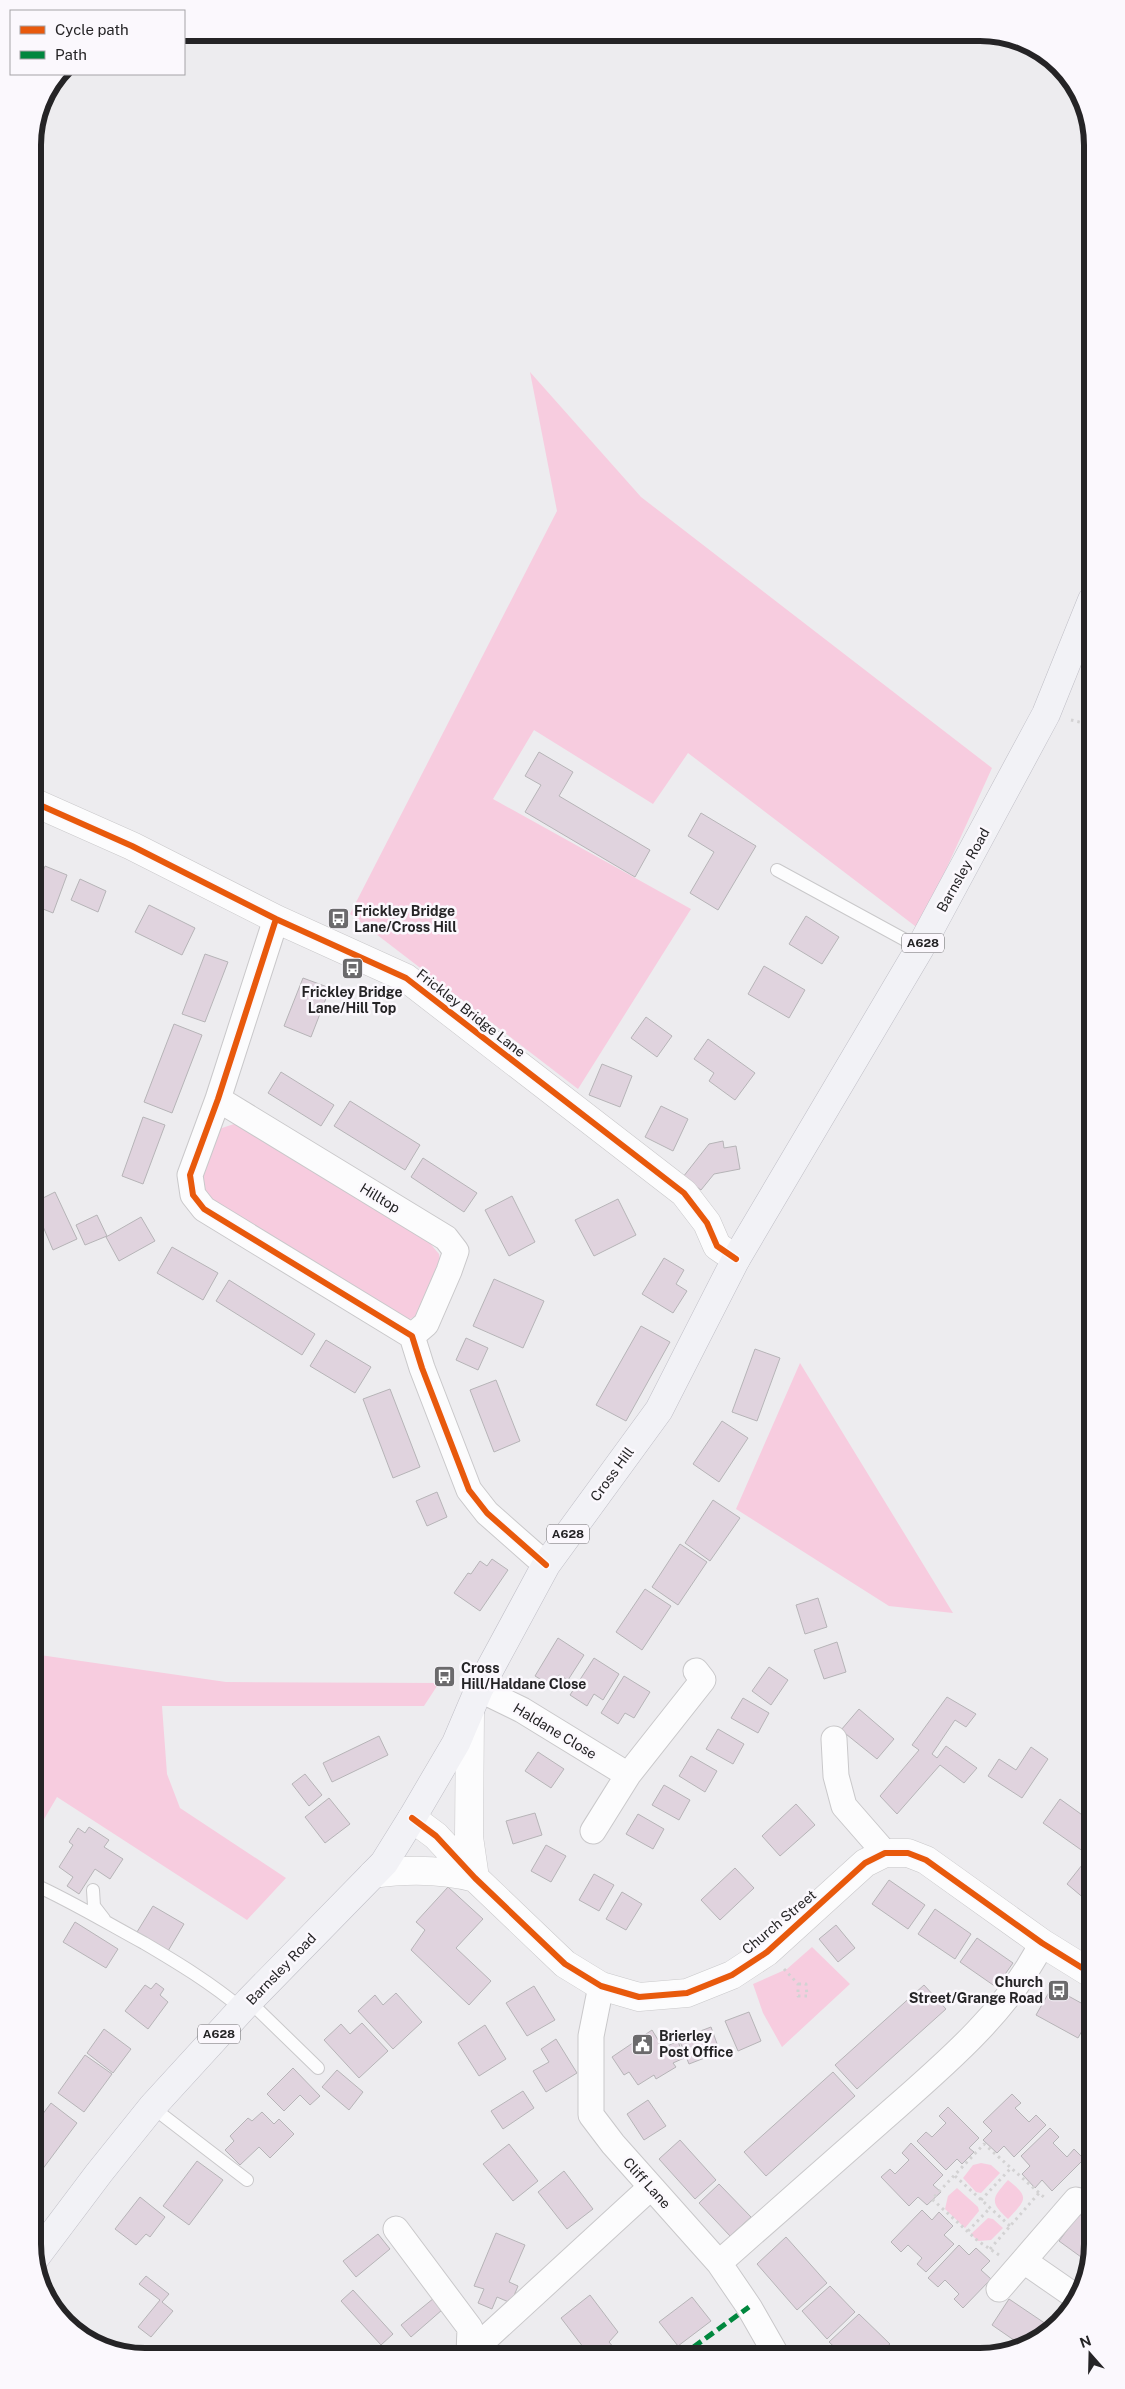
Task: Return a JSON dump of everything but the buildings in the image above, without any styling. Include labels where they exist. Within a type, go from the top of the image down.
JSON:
[{"type":"highway","name":"Barnsley Road","points":[[736,1258],[920,948],[1013,778],[1046,714],[1084,620]]},
{"type":"highway","name":"Cross Hill","points":[[412,1818],[456,1743],[475,1700],[546,1565],[659,1410],[736,1258]]},
{"type":"highway","name":"Barnsley Road","points":[[41,2249],[99,2172],[152,2107],[245,2005],[384,1863],[412,1818]]},
{"type":"street","name":"Frickley Bridge Lane","points":[[41,806],[132,846],[276,919],[406,978],[684,1194],[706,1224],[717,1246],[736,1258]]},
{"type":"street","points":[[276,919],[218,1099],[190,1175],[193,1194],[204,1209],[412,1336],[422,1368],[469,1490],[487,1513],[546,1565]]},
{"type":"street","name":"Hilltop","points":[[218,1099],[446,1238],[456,1251],[450,1272],[426,1324],[412,1336]]},
{"type":"street","points":[[594,1831],[628,1775],[704,1680],[696,1671]]},
{"type":"street","points":[[373,1874],[405,1870],[452,1872],[475,1878],[469,1837],[475,1700]]},
{"type":"street","name":"Haldane Close","points":[[475,1700],[522,1710],[628,1775]]},
{"type":"street","points":[[834,1739],[836,1776],[844,1806],[885,1853],[908,1853],[926,1860],[1042,1943],[1084,1969]]},
{"type":"street","name":"Church Street","points":[[412,1818],[436,1836],[475,1878],[565,1964],[602,1986],[639,1996],[687,1992],[732,1976],[768,1952],[866,1863],[885,1853]]},
{"type":"street","points":[[719,2263],[915,2091],[976,2032],[1006,2000],[1030,1967],[1042,1943]]},
{"type":"street","name":"Cliff Lane","points":[[602,1986],[591,2036],[591,2115],[613,2144],[719,2263],[749,2307],[772,2348]]},
{"type":"street","points":[[478,2348],[651,2187]]},
{"type":"street","points":[[999,2289],[1070,2208]]},
{"type":"street","points":[[396,2229],[470,2328],[470,2348]]},
{"type":"street","points":[[1020,2265],[1071,2294]]},
{"type":"lane","points":[[776,870],[920,948]]},
{"type":"lane","points":[[41,1888],[105,1920],[181,1964],[245,2005],[318,2068]]},
{"type":"lane","points":[[93,1890],[94,1906],[105,1920]]},
{"type":"lane","points":[[152,2107],[247,2180]]},
{"type":"path","points":[[784,1969],[798,1984],[798,1996],[807,1996],[806,1984],[798,1984]]},
{"type":"path","points":[[1020,2265],[990,2248],[932,2199],[984,2144],[1039,2193],[1070,2208]]},
{"type":"path","points":[[981,2200],[1011,2168]]},
{"type":"path","points":[[955,2176],[1010,2226]]},
{"type":"path","points":[[990,2248],[1039,2193]]},
{"type":"path","points":[[968,2231],[990,2208]]},
{"type":"shaded area","points":[[530,372],[641,497],[992,768],[919,929],[688,753],[653,804],[534,730],[493,799],[691,909],[578,1089],[350,914],[557,511]]},
{"type":"shaded area","points":[[237,1123],[428,1241],[439,1254],[441,1267],[420,1314],[410,1319],[398,1320],[219,1207],[206,1194],[201,1183],[216,1130]]},
{"type":"shaded area","points":[[800,1363],[953,1613],[889,1606],[736,1509]]},
{"type":"shaded area","points":[[41,1655],[226,1682],[439,1683],[424,1706],[162,1706],[167,1774],[180,1808],[286,1878],[247,1920],[57,1797],[41,1824]]},
{"type":"shaded area","points":[[812,1947],[850,1984],[782,2047],[763,2013],[753,1984],[787,1969]]},
{"type":"shaded area","points":[[981,2163],[991,2165],[1000,2173],[981,2193],[976,2192],[963,2178],[973,2165]]},
{"type":"shaded area","points":[[1008,2180],[1020,2191],[1023,2199],[1022,2203],[1008,2219],[995,2204],[995,2200],[999,2191]]},
{"type":"shaded area","points":[[957,2188],[978,2207],[979,2211],[965,2228],[945,2209],[948,2196]]},
{"type":"shaded area","points":[[988,2218],[993,2219],[1003,2228],[991,2240],[978,2241],[971,2234]]},
{"type":"marked path","points":[[692,2348],[749,2307]]},
{"type":"cycle path","points":[[41,806],[132,846],[276,919],[406,978],[684,1193],[707,1223],[717,1246],[736,1259]]},
{"type":"cycle path","points":[[276,919],[218,1099],[190,1175],[193,1195],[204,1209],[412,1336],[422,1368],[469,1490],[487,1513],[546,1565]]},
{"type":"cycle path","points":[[412,1818],[436,1836],[475,1878],[565,1964],[601,1986],[639,1997],[687,1993],[732,1975],[767,1952],[865,1863],[885,1853],[908,1853],[926,1860],[1042,1943],[1084,1969]]},
{"type":"place","name":"Frickley Bridge Lane/Cross Hill","points":[[338,919]]},
{"type":"place","name":"Frickley Bridge Lane/Hill Top","points":[[352,969]]},
{"type":"place","name":"Cross Hill/Haldane Close","points":[[445,1676]]},
{"type":"place","name":"Church Street/Grange Road","points":[[1059,1990]]},
{"type":"place","name":"Brierley Post Office","points":[[643,2044]]}]
